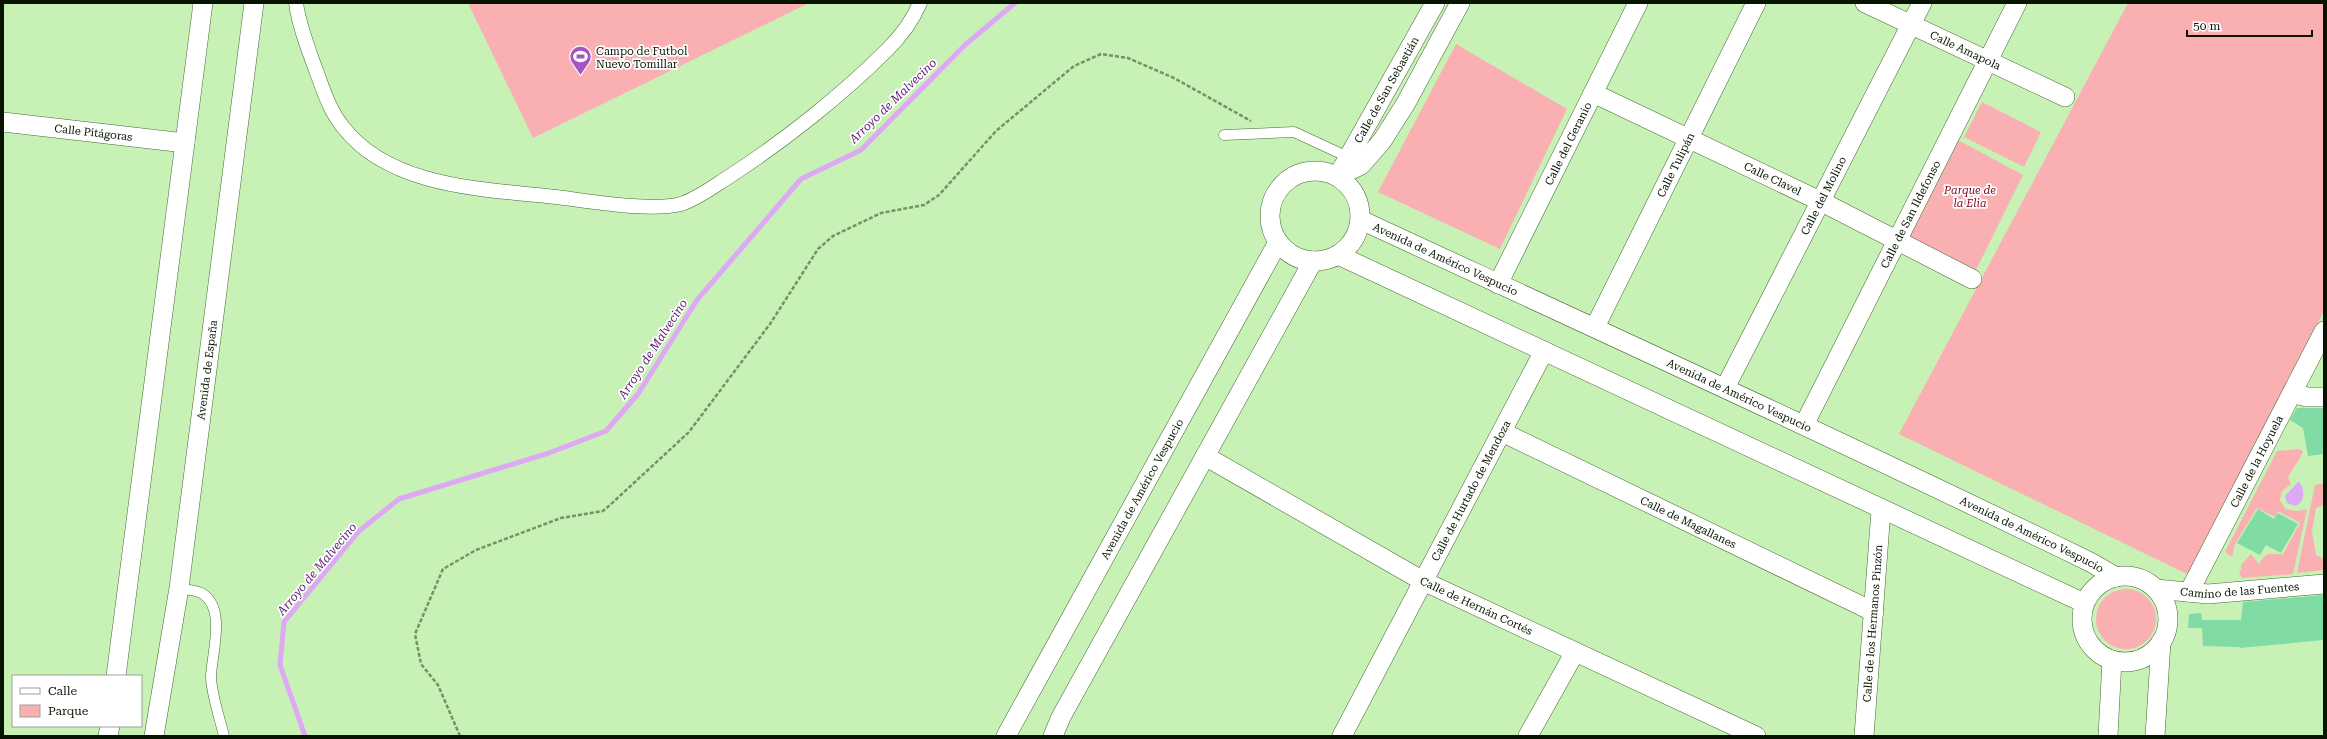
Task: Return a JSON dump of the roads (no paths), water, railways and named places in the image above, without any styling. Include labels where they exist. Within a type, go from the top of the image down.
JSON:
[{"type":"street","points":[[116,675],[203,3]]},
{"type":"street","name":"Avenida de España","points":[[154,736],[179,588],[254,3]]},
{"type":"street","points":[[296,3],[311,57],[330,107],[342,127],[357,144],[382,162],[428,180],[638,206],[679,204],[700,196],[762,155],[830,100],[889,48],[916,13],[920,3]]},
{"type":"street","name":"Calle de San Sebastián","points":[[1343,167],[1435,3]]},
{"type":"street","points":[[1343,167],[1348,184],[1356,195],[1360,207],[1361,220],[1354,240],[1338,255],[1326,260],[1313,261],[1294,255],[1278,242],[1272,230],[1270,216],[1274,196],[1286,180],[1298,173],[1311,170],[1325,171],[1343,167],[1353,169],[1361,165],[1382,141],[1406,103],[1460,3]]},
{"type":"street","name":"Calle del Geranio","points":[[1498,284],[1638,3]]},
{"type":"street","name":"Calle Tulipán","points":[[1595,327],[1756,3]]},
{"type":"street","name":"Calle Amapola","points":[[1865,3],[2065,97]]},
{"type":"street","name":"Calle del Molino","points":[[1725,388],[1822,202],[1922,3]]},
{"type":"street","name":"Calle de San Ildefonso","points":[[1804,426],[2017,3]]},
{"type":"street","name":"Calle Clavel","points":[[1593,93],[1688,140],[1822,202],[1972,279]]},
{"type":"street","name":"Calle Pitágoras","points":[[3,122],[184,143]]},
{"type":"street","name":"Avenida de Américo Vespucio","points":[[1361,220],[1498,284],[1595,327],[1926,482],[2116,576]]},
{"type":"street","name":"Avenida de Américo Vespucio","points":[[1006,736],[1278,242]]},
{"type":"street","points":[[1338,255],[1881,510],[2084,603]]},
{"type":"street","points":[[1053,736],[1061,717],[1313,261]]},
{"type":"street","name":"Calle de la Hoyuela","points":[[2188,592],[2324,331]]},
{"type":"street","name":"Calle de Hurtado de Mendoza","points":[[1342,736],[1544,352]]},
{"type":"street","points":[[2292,392],[2307,397],[2324,397]]},
{"type":"street","name":"Calle de Magallanes","points":[[1502,432],[1874,612]]},
{"type":"street","name":"Calle de Hernán Cortés","points":[[1205,456],[1423,581],[1756,736]]},
{"type":"street","name":"Calle de los Hermanos Pinzón","points":[[1864,736],[1881,510]]},
{"type":"street","points":[[2155,736],[2161,642],[2166,629],[2167,615],[2164,601],[2156,589],[2144,580],[2130,576],[2116,576],[2102,582],[2092,591],[2084,603],[2082,618],[2084,631],[2090,644],[2100,654],[2112,660],[2126,662],[2140,659],[2152,652],[2161,642]]},
{"type":"street","name":"Camino de las Fuentes","points":[[2156,589],[2208,594],[2324,584]]},
{"type":"street","points":[[1528,736],[1575,652]]},
{"type":"street","points":[[2108,736],[2112,660]]},
{"type":"lane","points":[[1224,135],[1294,132],[1343,167]]},
{"type":"lane","points":[[179,588],[202,593],[211,602],[215,612],[216,636],[211,677],[224,736]]},
{"type":"waterway","name":"Arroyo de Malvecino","points":[[305,736],[280,665],[284,622],[359,531],[399,499],[549,453],[606,431],[638,394],[697,300],[801,179],[861,150],[966,44],[1015,3]]},
{"type":"place","name":"Campo de Futbol Nuevo Tomillar","points":[[581,76]]},
{"type":"park label","name":"Parque de la Elia","points":[[1970,196]]}]
